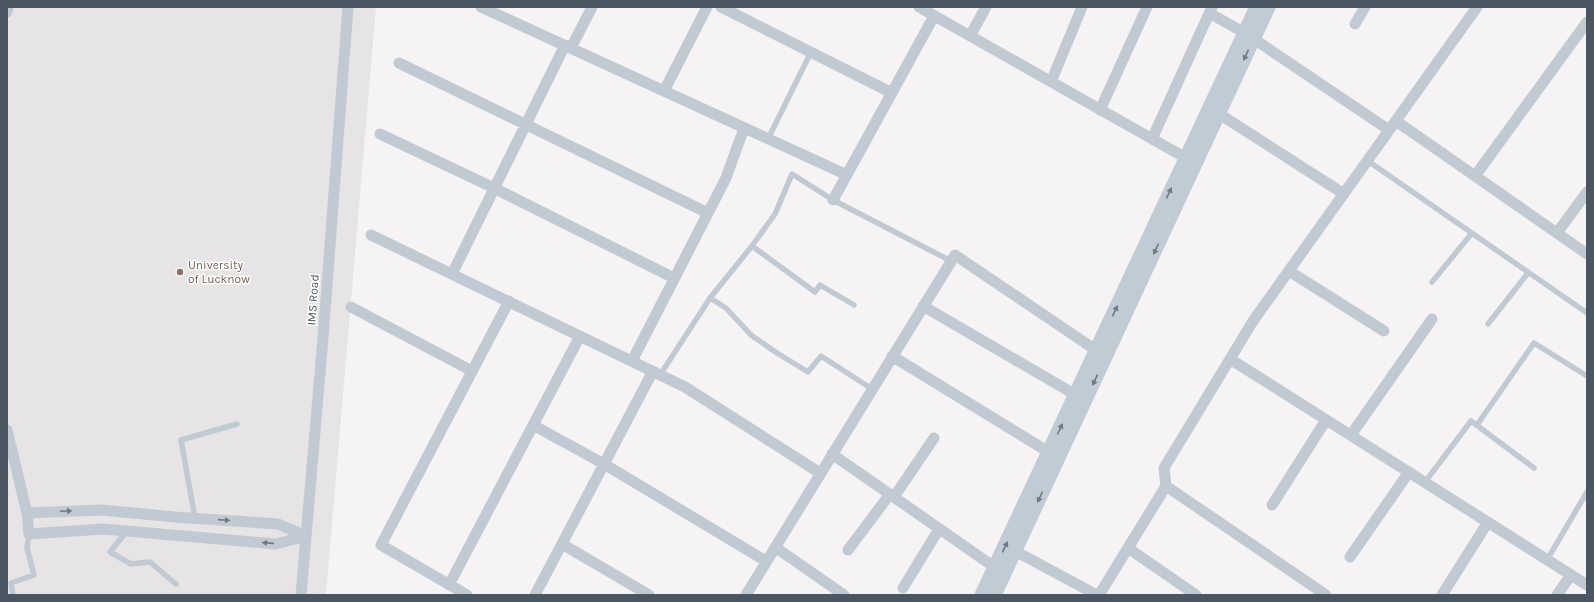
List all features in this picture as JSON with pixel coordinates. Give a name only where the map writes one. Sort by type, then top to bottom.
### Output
[{"type":"street","points":[[7,12],[8,7]]},
{"type":"street","name":"IMS Road","points":[[301,595],[348,7]]},
{"type":"street","points":[[452,274],[526,124],[568,47],[592,7]]},
{"type":"street","points":[[664,91],[707,7]]},
{"type":"street","points":[[721,7],[892,93]]},
{"type":"street","points":[[919,7],[1190,161]]},
{"type":"street","points":[[970,36],[986,7]]},
{"type":"street","points":[[1051,82],[1082,7]]},
{"type":"street","points":[[1100,110],[1147,7]]},
{"type":"street","points":[[1249,36],[1257,7]]},
{"type":"street","points":[[994,595],[1000,571],[1190,161],[1249,36],[1268,7]]},
{"type":"street","points":[[1355,24],[1365,7]]},
{"type":"street","points":[[1015,551],[1098,595],[1166,486],[1164,468],[1253,321],[1477,7]]},
{"type":"street","points":[[488,8],[568,47],[847,175]]},
{"type":"street","points":[[1152,139],[1211,10],[1389,130]]},
{"type":"street","points":[[833,200],[934,16]]},
{"type":"street","points":[[1475,176],[1587,22]]},
{"type":"street","points":[[399,63],[708,213]]},
{"type":"street","points":[[1214,110],[1344,194]]},
{"type":"street","points":[[1396,121],[1587,254]]},
{"type":"street","points":[[632,361],[726,178],[744,128]]},
{"type":"street","points":[[380,134],[494,188],[674,278]]},
{"type":"street","points":[[1557,233],[1587,192]]},
{"type":"street","points":[[372,235],[685,386],[820,473]]},
{"type":"street","points":[[746,595],[955,255],[1101,354]]},
{"type":"street","points":[[1289,271],[1384,331]]},
{"type":"street","points":[[509,301],[381,545],[458,591],[533,425],[580,336]]},
{"type":"street","points":[[923,306],[1080,398]]},
{"type":"street","points":[[351,307],[472,371]]},
{"type":"street","points":[[1350,435],[1432,319]]},
{"type":"street","points":[[892,356],[1054,455]]},
{"type":"street","points":[[1230,359],[1587,585]]},
{"type":"street","points":[[535,595],[604,464],[657,373]]},
{"type":"street","points":[[1272,505],[1326,420]]},
{"type":"street","points":[[533,425],[604,464],[766,561]]},
{"type":"street","points":[[7,430],[27,513],[29,534],[103,529],[276,544],[306,536]]},
{"type":"street","points":[[848,550],[892,496],[934,438]]},
{"type":"street","points":[[832,454],[1000,571]]},
{"type":"street","points":[[982,595],[1015,551],[1054,455]]},
{"type":"street","points":[[1350,557],[1409,472]]},
{"type":"street","points":[[1166,486],[1326,595]]},
{"type":"street","points":[[27,513],[101,510],[278,524],[306,536]]},
{"type":"street","points":[[1442,595],[1488,522]]},
{"type":"street","points":[[903,588],[939,529]]},
{"type":"street","points":[[562,544],[650,595]]},
{"type":"street","points":[[775,547],[844,595]]},
{"type":"street","points":[[1128,548],[1196,595]]},
{"type":"street","points":[[1557,595],[1571,575]]},
{"type":"lane","points":[[768,139],[811,52]]},
{"type":"lane","points":[[1368,161],[1587,314]]},
{"type":"lane","points":[[657,373],[710,298],[752,246],[775,214],[792,174],[833,200],[951,261]]},
{"type":"lane","points":[[1432,282],[1472,233]]},
{"type":"lane","points":[[752,246],[815,292],[820,285],[854,305]]},
{"type":"lane","points":[[1488,324],[1528,273]]},
{"type":"lane","points":[[710,298],[726,308],[751,335],[808,372],[821,356],[872,389]]},
{"type":"lane","points":[[1477,425],[1534,343],[1587,376]]},
{"type":"lane","points":[[1425,482],[1471,421],[1534,468]]},
{"type":"lane","points":[[195,518],[181,440],[237,424]]},
{"type":"lane","points":[[1547,560],[1587,492]]},
{"type":"lane","points":[[128,531],[110,552],[131,564],[150,562],[176,584]]},
{"type":"lane","points":[[13,595],[11,583],[34,575],[28,552],[29,534]]},
{"type":"shaded area","name":"University of Lucknow","points":[[7,7],[376,7],[326,595],[7,595]]},
{"type":"place","name":"University of Lucknow","points":[[180,272]]}]
